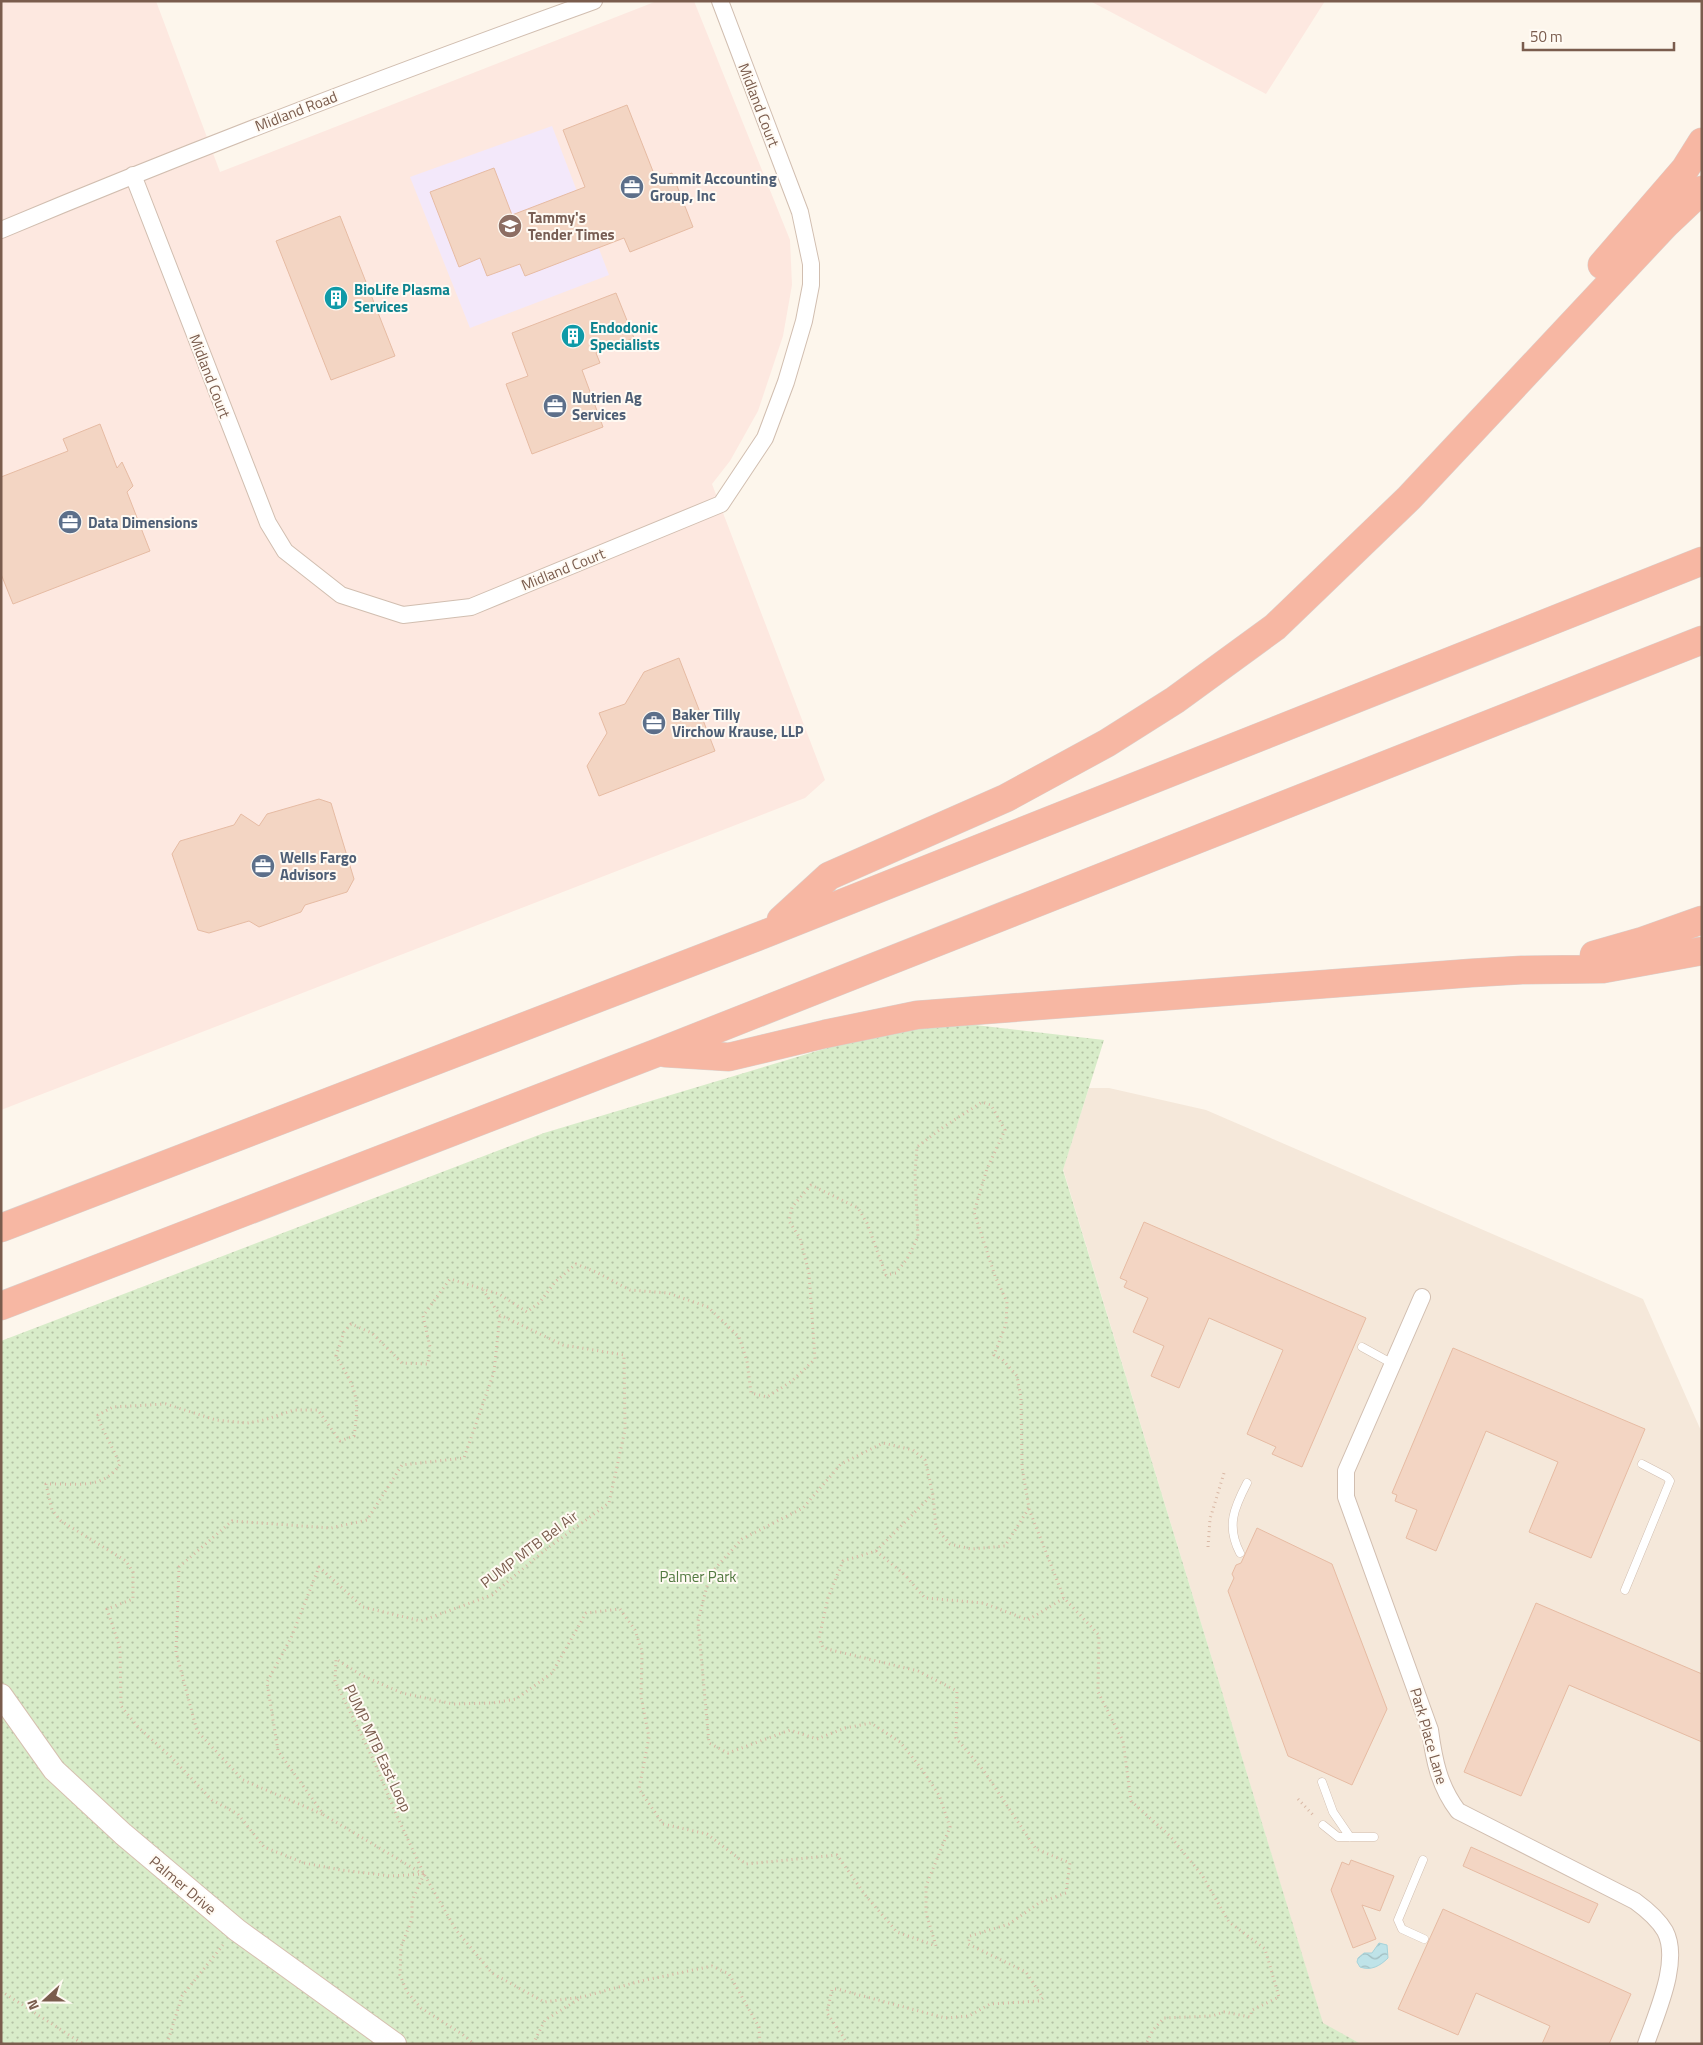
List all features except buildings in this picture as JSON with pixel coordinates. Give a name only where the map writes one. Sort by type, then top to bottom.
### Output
[{"type":"highway","points":[[1490,411],[1539,338],[1661,197],[1684,169],[1702,142]]},
{"type":"highway","points":[[767,933],[829,876],[1006,798],[1107,743],[1175,700],[1275,627],[1409,498],[1665,224],[1702,190]]},
{"type":"highway","points":[[1,1228],[767,933],[1702,561]]},
{"type":"highway","points":[[1,1306],[659,1052],[1702,640]]},
{"type":"highway","points":[[1522,970],[1600,954],[1702,920]]},
{"type":"highway","points":[[659,1052],[729,1057],[825,1034],[917,1015],[1522,970],[1604,970],[1702,951]]},
{"type":"street","name":"Midland Road","points":[[2,228],[396,72],[594,1]]},
{"type":"street","name":"Midland Court","points":[[133,175],[268,523],[285,551],[341,595],[403,615],[471,607],[721,504],[765,438],[786,382],[804,321],[811,285],[811,264],[800,212],[720,1]]},
{"type":"street","name":"Park Place Lane","points":[[1422,1298],[1346,1471],[1346,1497],[1430,1730],[1440,1781],[1447,1796],[1458,1811],[1635,1901],[1651,1914],[1665,1931],[1670,1948],[1670,1964],[1646,2044]]},
{"type":"street","name":"Palmer Drive","points":[[1,1695],[54,1770],[123,1834],[237,1930],[395,2044]]},
{"type":"lane","points":[[1362,1347],[1393,1364]]},
{"type":"lane","points":[[1625,1590],[1670,1481],[1667,1477],[1642,1464]]},
{"type":"lane","points":[[1240,1553],[1234,1542],[1232,1532],[1233,1515],[1247,1483]]},
{"type":"lane","points":[[1322,1782],[1333,1812],[1350,1837]]},
{"type":"lane","points":[[1323,1825],[1338,1837],[1374,1837]]},
{"type":"lane","points":[[1423,1860],[1398,1920],[1402,1929],[1424,1939]]},
{"type":"path","points":[[474,2044],[462,2034],[420,2008],[407,1992],[400,1974],[401,1947],[412,1919],[412,1900],[424,1874],[391,1876],[341,1870],[304,1863],[264,1847],[238,1814],[212,1800],[171,1756],[138,1727],[121,1706],[120,1648],[107,1609],[133,1599],[133,1572],[126,1561],[60,1521],[52,1510],[46,1484],[84,1485],[106,1480],[116,1470],[120,1464],[98,1415],[113,1407],[166,1404],[216,1420],[248,1423],[294,1410],[318,1410],[340,1441],[354,1436],[358,1413],[354,1387],[336,1356],[344,1332],[351,1324],[372,1332],[402,1363],[428,1364],[430,1347],[423,1316],[450,1279],[499,1294],[527,1312],[539,1303],[556,1281],[576,1264],[630,1290],[668,1293],[708,1307],[738,1338],[747,1360],[751,1393],[767,1397],[792,1381],[815,1359],[809,1273],[800,1238],[789,1221],[792,1207],[811,1185],[858,1208],[867,1223],[886,1275],[896,1273],[906,1260],[918,1237],[915,1173],[917,1147],[950,1122],[982,1102],[991,1105],[1005,1130],[987,1169],[974,1212],[995,1276],[1007,1302],[1006,1324],[994,1355],[1002,1359],[1017,1376],[1020,1398],[1022,1467],[1029,1508],[1064,1598],[1099,1636],[1098,1692],[1124,1741],[1131,1800],[1170,1836],[1202,1875],[1229,1922],[1265,1949],[1279,1996],[1252,2010],[1250,2017],[1224,2012],[1212,2016],[1164,2018],[1153,2030],[1146,2044]]},
{"type":"path","points":[[324,1815],[243,1780],[197,1731],[176,1652],[179,1567],[232,1521],[331,1528],[366,1520],[402,1465],[464,1458],[494,1372],[500,1315],[483,1290]]},
{"type":"path","name":"PUMP MTB Bel Air","points":[[424,1874],[324,1815],[278,1751],[267,1682],[291,1638],[319,1567],[363,1607],[421,1621],[492,1595],[545,1550],[609,1503],[625,1430],[624,1355],[563,1345],[500,1315]]},
{"type":"path","name":"PUMP MTB East Loop","points":[[582,1997],[544,2002],[492,1973],[456,1930],[424,1874],[396,1816],[373,1759],[334,1682],[336,1659],[361,1675],[402,1693],[419,1697],[453,1704],[492,1703],[516,1699],[552,1672],[586,1613],[620,1609],[635,1630],[642,1651],[641,1697],[649,1737],[639,1789],[664,1824],[708,1834],[746,1864],[837,1855],[866,1896],[897,1932],[936,1946],[926,1913],[926,1886],[950,1826],[939,1795],[921,1768],[900,1742],[871,1723],[845,1728],[817,1739],[790,1730],[728,1753],[709,1743],[698,1620],[710,1574],[742,1539],[803,1508],[841,1464],[883,1442],[913,1450],[925,1460],[933,1494],[936,1528],[950,1544],[971,1549],[1005,1546],[1029,1508]]},
{"type":"path","points":[[1208,1548],[1210,1519],[1224,1473]]},
{"type":"path","points":[[848,2044],[827,2013],[832,1989],[945,2018],[969,2016],[990,2004],[1039,2001],[1043,1998],[1026,1972],[968,1944],[970,1936],[1009,1924],[1038,1903],[1066,1893],[1070,1864],[1036,1849],[984,1771],[956,1738],[957,1691],[918,1671],[823,1648],[819,1638],[828,1598],[843,1561],[876,1550],[933,1494]]},
{"type":"path","points":[[876,1550],[905,1575],[925,1598],[983,1603],[1028,1620],[1064,1598]]},
{"type":"path","points":[[1298,1799],[1323,1825]]},
{"type":"path","points":[[167,2044],[182,1996],[209,1960],[237,1930]]},
{"type":"path","points":[[533,2044],[546,2020],[582,1997],[641,1981],[712,1966],[729,1974],[759,2027],[760,2044]]},
{"type":"path","points":[[1,1992],[83,2044]]},
{"type":"shaded area","points":[[1,1],[156,1],[220,172],[657,1],[694,1],[790,240],[792,285],[783,336],[758,411],[730,461],[712,484],[825,780],[805,798],[1,1110]]},
{"type":"shaded area","points":[[1090,1],[1325,1],[1266,94]]},
{"type":"shaded area","name":"Tammy's Tender Times","points":[[552,126],[609,275],[470,328],[410,177]]},
{"type":"shaded area","points":[[1089,1088],[1109,1088],[1206,1110],[1643,1299],[1702,1433],[1702,2044],[1361,2044],[1323,2024],[1063,1169]]},
{"type":"green space","name":"Palmer Park","points":[[924,1019],[1104,1040],[1063,1170],[1323,2023],[1361,2044],[1,2044],[1,1341],[544,1133]]},
{"type":"water","points":[[1379,1943],[1387,1945],[1388,1958],[1375,1967],[1360,1967],[1357,1962],[1358,1958],[1364,1953],[1372,1953]]},
{"type":"place","name":"Summit Accounting Group, Inc","points":[[632,187]]},
{"type":"place","name":"Tammy's Tender Times","points":[[510,226]]},
{"type":"place","name":"BioLife Plasma Services","points":[[336,298]]},
{"type":"place","name":"Endodonic Specialists","points":[[573,336]]},
{"type":"place","name":"Nutrien Ag Services","points":[[555,406]]},
{"type":"place","name":"Data Dimensions","points":[[70,522]]},
{"type":"place","name":"Baker Tilly Virchow Krause, LLP","points":[[654,723]]},
{"type":"place","name":"Wells Fargo Advisors","points":[[263,866]]}]
